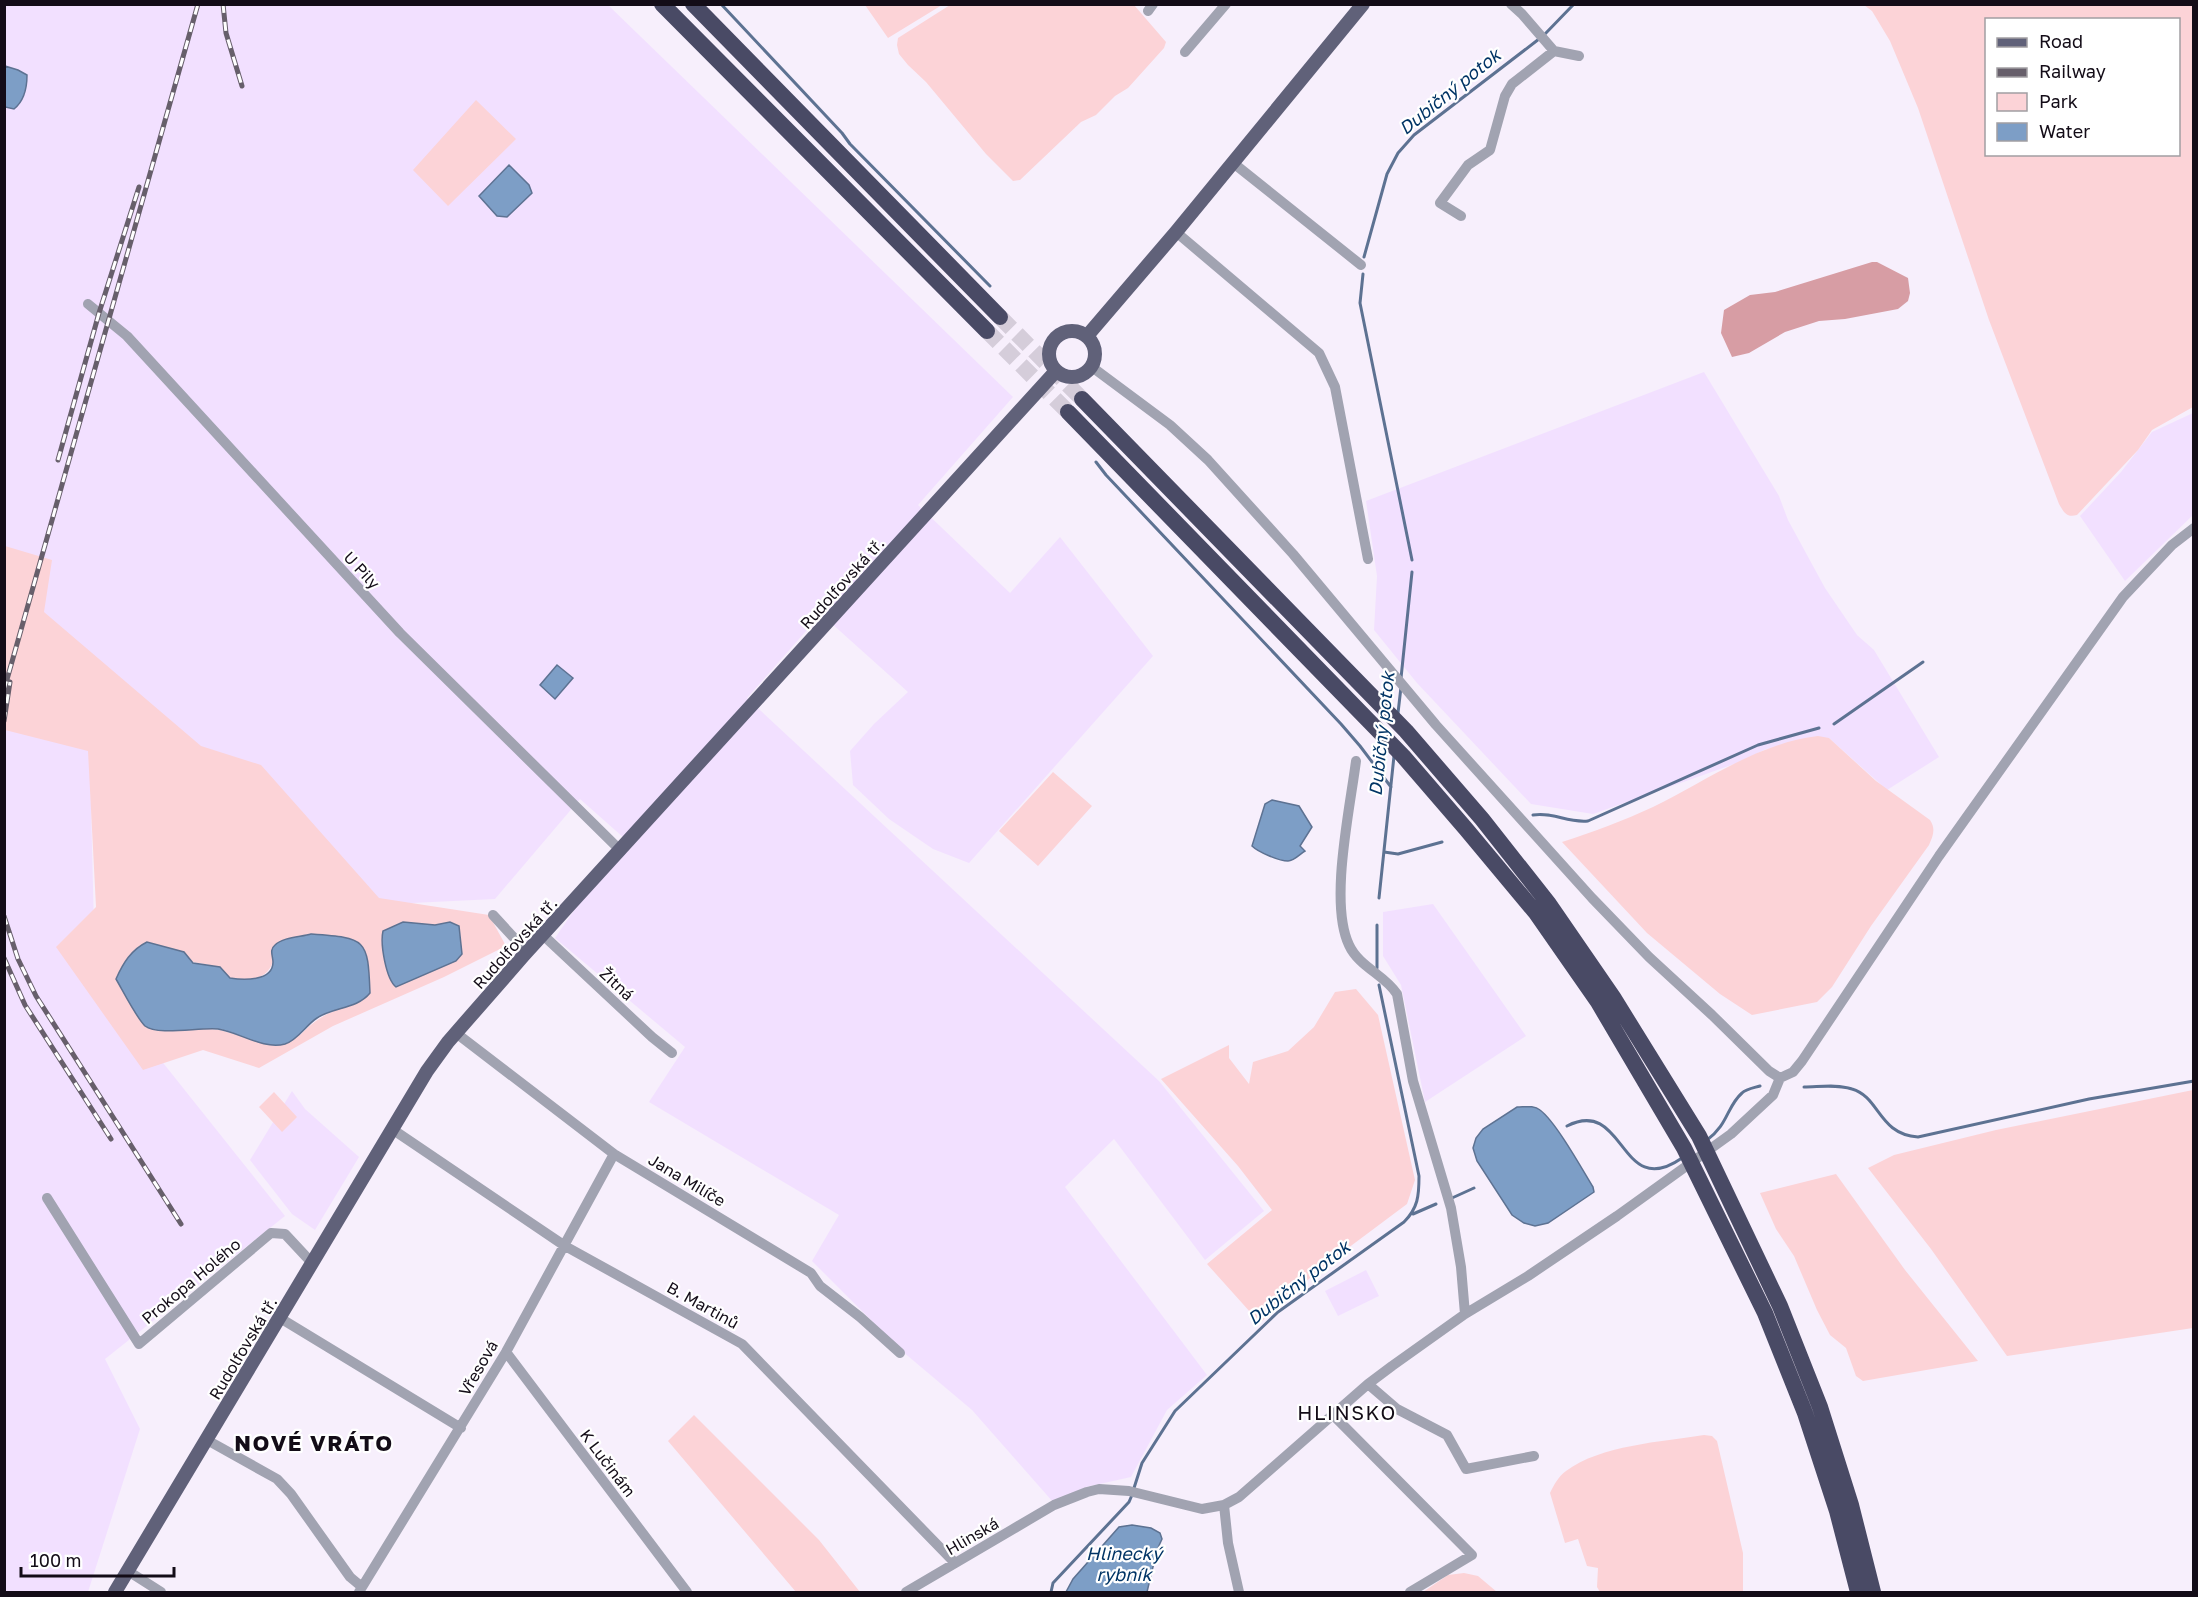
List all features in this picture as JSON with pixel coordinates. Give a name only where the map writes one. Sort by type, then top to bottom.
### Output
[{"type":"highway","points":[[662,4],[987,331]]},
{"type":"highway","points":[[693,4],[1000,317]]},
{"type":"highway","points":[[1082,399],[1406,731],[1482,819],[1549,904],[1613,997],[1699,1136],[1780,1306],[1820,1407],[1851,1505],[1873,1593]]},
{"type":"highway","points":[[1068,412],[1403,756],[1536,913],[1598,1002],[1697,1172],[1766,1313],[1805,1413],[1837,1511],[1858,1593]]},
{"type":"main road","points":[[1087,336],[1176,232],[1363,4]]},
{"type":"main road","points":[[1072,330],[1087,336],[1092,341],[1096,354],[1092,367],[1079,376],[1063,375],[1056,370],[1049,357],[1052,342],[1065,332],[1072,330]]},
{"type":"main road","name":"Rudolfovská tř.","points":[[115,1593],[427,1071],[456,1033],[1056,370]]},
{"type":"street","points":[[1185,52],[1226,4]]},
{"type":"street","points":[[1511,4],[1554,51],[1579,56]]},
{"type":"street","points":[[1461,216],[1440,203],[1468,165],[1490,150],[1505,96],[1512,84],[1554,51]]},
{"type":"street","points":[[1232,162],[1361,265]]},
{"type":"street","points":[[1176,232],[1319,353],[1335,387],[1368,559]]},
{"type":"street","name":"U Pily","points":[[88,304],[127,336],[428,661],[621,851]]},
{"type":"street","points":[[1092,367],[1170,425],[1208,460],[1293,554],[1390,672],[1592,898],[1649,957],[1769,1071],[1780,1078]]},
{"type":"street","points":[[1239,1593],[1228,1543],[1224,1504],[1239,1497],[1368,1384],[1465,1314],[1528,1276],[1731,1134],[1773,1095],[1780,1078],[1793,1072],[1802,1061],[1939,856],[2123,597],[2172,545],[2193,528]]},
{"type":"street","points":[[1356,761],[1341,873],[1341,923],[1350,947],[1368,968],[1391,985],[1397,994],[1413,1081],[1451,1208],[1461,1267],[1465,1314]]},
{"type":"street","points":[[493,915],[527,952]]},
{"type":"street","name":"Žitná","points":[[543,935],[672,1053]]},
{"type":"street","name":"Jana Milíče","points":[[456,1033],[614,1154],[811,1273],[820,1286],[860,1317],[900,1353]]},
{"type":"street","name":"B. Martinů","points":[[392,1129],[565,1245],[742,1344],[956,1563]]},
{"type":"street","name":"Vřesová","points":[[360,1590],[506,1352],[614,1154]]},
{"type":"street","name":"Prokopa Holého","points":[[47,1198],[139,1344],[271,1233],[285,1234],[312,1263]]},
{"type":"street","points":[[280,1318],[461,1428]]},
{"type":"street","name":"K Lučinám","points":[[506,1352],[687,1593]]},
{"type":"street","points":[[1368,1384],[1397,1409],[1447,1435],[1466,1469],[1534,1456]]},
{"type":"street","points":[[1332,1414],[1472,1555],[1410,1593]]},
{"type":"street","points":[[207,1440],[277,1479],[291,1494],[360,1590]]},
{"type":"street","name":"Hlinská","points":[[906,1593],[1054,1505],[1099,1489],[1133,1492],[1202,1509],[1224,1504]]},
{"type":"street","points":[[128,1571],[161,1593]]},
{"type":"shaded area","points":[[5,5],[608,5],[1013,397],[918,505],[1010,593],[1060,537],[1153,656],[969,863],[933,849],[889,819],[853,785],[850,751],[874,724],[908,692],[821,614],[747,698],[1159,1081],[1264,1211],[1205,1260],[1114,1139],[1065,1187],[1207,1375],[1167,1410],[1131,1477],[1086,1487],[1053,1502],[972,1410],[902,1351],[812,1261],[839,1215],[649,1102],[685,1047],[555,938],[624,838],[580,799],[495,899],[370,905],[90,765],[94,928],[160,1059],[285,1216],[105,1359],[140,1429],[88,1592],[5,1592]]},
{"type":"shaded area","points":[[1877,262],[1908,278],[1910,293],[1908,301],[1898,309],[1845,319],[1819,321],[1785,332],[1749,353],[1732,357],[1721,333],[1724,310],[1750,295],[1775,292]]},
{"type":"shaded area","points":[[1704,372],[1779,496],[1788,520],[1825,588],[1857,635],[1874,650],[1939,757],[1887,790],[1829,738],[1766,749],[1737,763],[1593,814],[1531,804],[1417,683],[1374,630],[1377,576],[1366,501]]},
{"type":"shaded area","points":[[2193,413],[2193,515],[2125,581],[2080,516],[2121,472],[2152,432]]},
{"type":"shaded area","points":[[1433,904],[1526,1036],[1425,1102],[1401,985],[1383,956],[1383,912]]},
{"type":"shaded area","points":[[292,1091],[305,1109],[359,1157],[315,1230],[292,1214],[250,1160]]},
{"type":"shaded area","points":[[1366,1270],[1379,1296],[1338,1316],[1325,1291]]},
{"type":"green space","points":[[865,5],[942,5],[888,38]]},
{"type":"green space","points":[[950,5],[1134,5],[1166,42],[1164,48],[1128,88],[1115,96],[1096,115],[1081,122],[1020,180],[1013,181],[986,154],[926,82],[899,54],[898,38]]},
{"type":"green space","points":[[1864,5],[2193,5],[2193,407],[2152,430],[2138,450],[2077,515],[2068,515],[2059,504],[1989,320],[1918,108],[1890,41],[1872,11]]},
{"type":"green space","points":[[476,100],[516,139],[448,206],[413,170]]},
{"type":"green space","points":[[5,546],[52,560],[44,612],[201,746],[261,765],[379,898],[489,915],[506,946],[444,977],[333,1026],[259,1068],[203,1050],[143,1070],[56,947],[96,907],[88,751],[5,730]],"holes":[[[147,942],[184,952],[193,962],[220,967],[229,978],[236,979],[261,976],[266,973],[273,962],[357,1003],[326,1015],[300,1035],[241,1036],[220,1030],[197,1028],[163,1031],[146,1026],[116,979],[119,973],[132,953]]]},
{"type":"green space","points":[[1818,736],[1829,738],[1876,781],[1930,820],[1933,826],[1933,836],[1832,987],[1817,1002],[1752,1015],[1720,994],[1647,933],[1562,842],[1653,807],[1733,764],[1774,746]]},
{"type":"green space","points":[[1053,772],[1092,806],[1038,866],[999,831]]},
{"type":"green space","points":[[1356,989],[1378,1015],[1415,1180],[1407,1204],[1320,1269],[1260,1323],[1207,1264],[1272,1210],[1238,1166],[1161,1079],[1229,1045],[1229,1058],[1249,1084],[1253,1062],[1288,1051],[1314,1027],[1335,992]]},
{"type":"green space","points":[[2193,1090],[2193,1328],[2007,1356],[1931,1249],[1868,1168],[1894,1155],[1996,1130]]},
{"type":"green space","points":[[274,1092],[297,1117],[282,1132],[259,1107]]},
{"type":"green space","points":[[1836,1174],[1905,1270],[1978,1361],[1863,1381],[1856,1376],[1846,1348],[1830,1335],[1794,1256],[1776,1229],[1760,1193]]},
{"type":"green space","points":[[694,1415],[819,1540],[860,1592],[796,1592],[668,1441]]},
{"type":"green space","points":[[1704,1435],[1712,1436],[1717,1441],[1743,1553],[1743,1592],[1600,1592],[1597,1587],[1598,1568],[1587,1566],[1578,1539],[1565,1543],[1550,1493],[1556,1481],[1566,1471],[1596,1455],[1632,1446]]},
{"type":"green space","points":[[1464,1573],[1478,1576],[1497,1592],[1423,1592],[1448,1575]]},
{"type":"water","points":[[5,66],[27,75],[24,94],[14,109],[5,107]]},
{"type":"water","points":[[509,165],[529,185],[532,193],[507,217],[497,216],[479,196]]},
{"type":"water","points":[[557,665],[573,678],[555,699],[540,685]]},
{"type":"water","points":[[1272,800],[1299,806],[1312,827],[1300,846],[1305,851],[1290,861],[1274,858],[1252,846],[1265,804]]},
{"type":"water","points":[[403,922],[435,925],[450,922],[459,926],[462,954],[456,961],[396,987],[389,977],[382,937],[383,931]]},
{"type":"water","points":[[311,934],[343,937],[360,944],[368,961],[370,993],[359,1002],[317,1018],[285,1044],[268,1045],[218,1029],[169,1031],[151,1029],[145,1026],[138,1017],[116,979],[128,957],[147,942],[184,952],[193,963],[220,967],[230,978],[256,978],[272,969],[272,951],[278,942]]},
{"type":"water","points":[[1517,1107],[1535,1107],[1546,1116],[1568,1146],[1594,1192],[1548,1223],[1535,1226],[1524,1223],[1512,1215],[1477,1161],[1473,1148],[1476,1138],[1483,1129]]},
{"type":"water","name":"Hlinecký rybník","points":[[1132,1525],[1151,1528],[1160,1533],[1162,1539],[1157,1550],[1147,1592],[1066,1592],[1073,1579],[1119,1527]]},
{"type":"waterway","points":[[721,4],[850,144],[990,286]]},
{"type":"waterway","name":"Dubičný potok","points":[[1544,35],[1574,4]]},
{"type":"waterway","name":"Dubičný potok","points":[[1364,257],[1387,174],[1398,153],[1414,135],[1539,39]]},
{"type":"waterway","name":"Dubičný potok","points":[[1363,274],[1360,303],[1412,560]]},
{"type":"waterway","points":[[1096,462],[1341,724],[1391,787]]},
{"type":"waterway","name":"Dubičný potok","points":[[1401,678],[1412,572]]},
{"type":"waterway","points":[[1834,724],[1923,662]]},
{"type":"waterway","name":"Dubičný potok","points":[[1398,713],[1401,687]]},
{"type":"waterway","points":[[1533,815],[1541,814],[1588,821],[1758,745],[1819,728]]},
{"type":"waterway","name":"Dubičný potok","points":[[1379,898],[1394,756]]},
{"type":"waterway","points":[[1384,852],[1398,854],[1442,842]]},
{"type":"waterway","name":"Dubičný potok","points":[[1377,925],[1377,968]]},
{"type":"waterway","name":"Dubičný potok","points":[[1134,1488],[1142,1463],[1175,1411],[1278,1312],[1404,1222],[1415,1207],[1419,1176],[1379,985]]},
{"type":"waterway","points":[[1804,1087],[1834,1086],[1852,1089],[1868,1099],[1887,1123],[1895,1129],[1918,1137],[2089,1099],[2194,1081]]},
{"type":"waterway","points":[[1707,1140],[1719,1128],[1737,1098],[1742,1093],[1760,1086]]},
{"type":"waterway","points":[[1567,1126],[1586,1121],[1601,1125],[1613,1135],[1633,1159],[1646,1167],[1661,1168],[1682,1158]]},
{"type":"waterway","points":[[1452,1198],[1474,1188]]},
{"type":"waterway","points":[[1413,1214],[1436,1204]]},
{"type":"waterway","name":"Dubičný potok","points":[[1051,1592],[1053,1583],[1129,1502],[1132,1495]]},
{"type":"tunnel","points":[[1000,317],[1082,399]]},
{"type":"tunnel","points":[[987,331],[1068,412]]},
{"type":"railway","points":[[4,690],[198,4]]},
{"type":"railway","points":[[223,4],[226,33],[242,86]]},
{"type":"railway","points":[[58,460],[99,313],[139,187]]},
{"type":"railway","points":[[4,721],[10,682]]},
{"type":"railway","points":[[4,916],[18,959],[36,996],[181,1224]]},
{"type":"railway","points":[[4,958],[25,1005],[111,1139]]},
{"type":"district","name":"HLINSKO","points":[[1347,1413]]},
{"type":"district","name":"NOVÉ VRÁTO","points":[[314,1443]]}]
